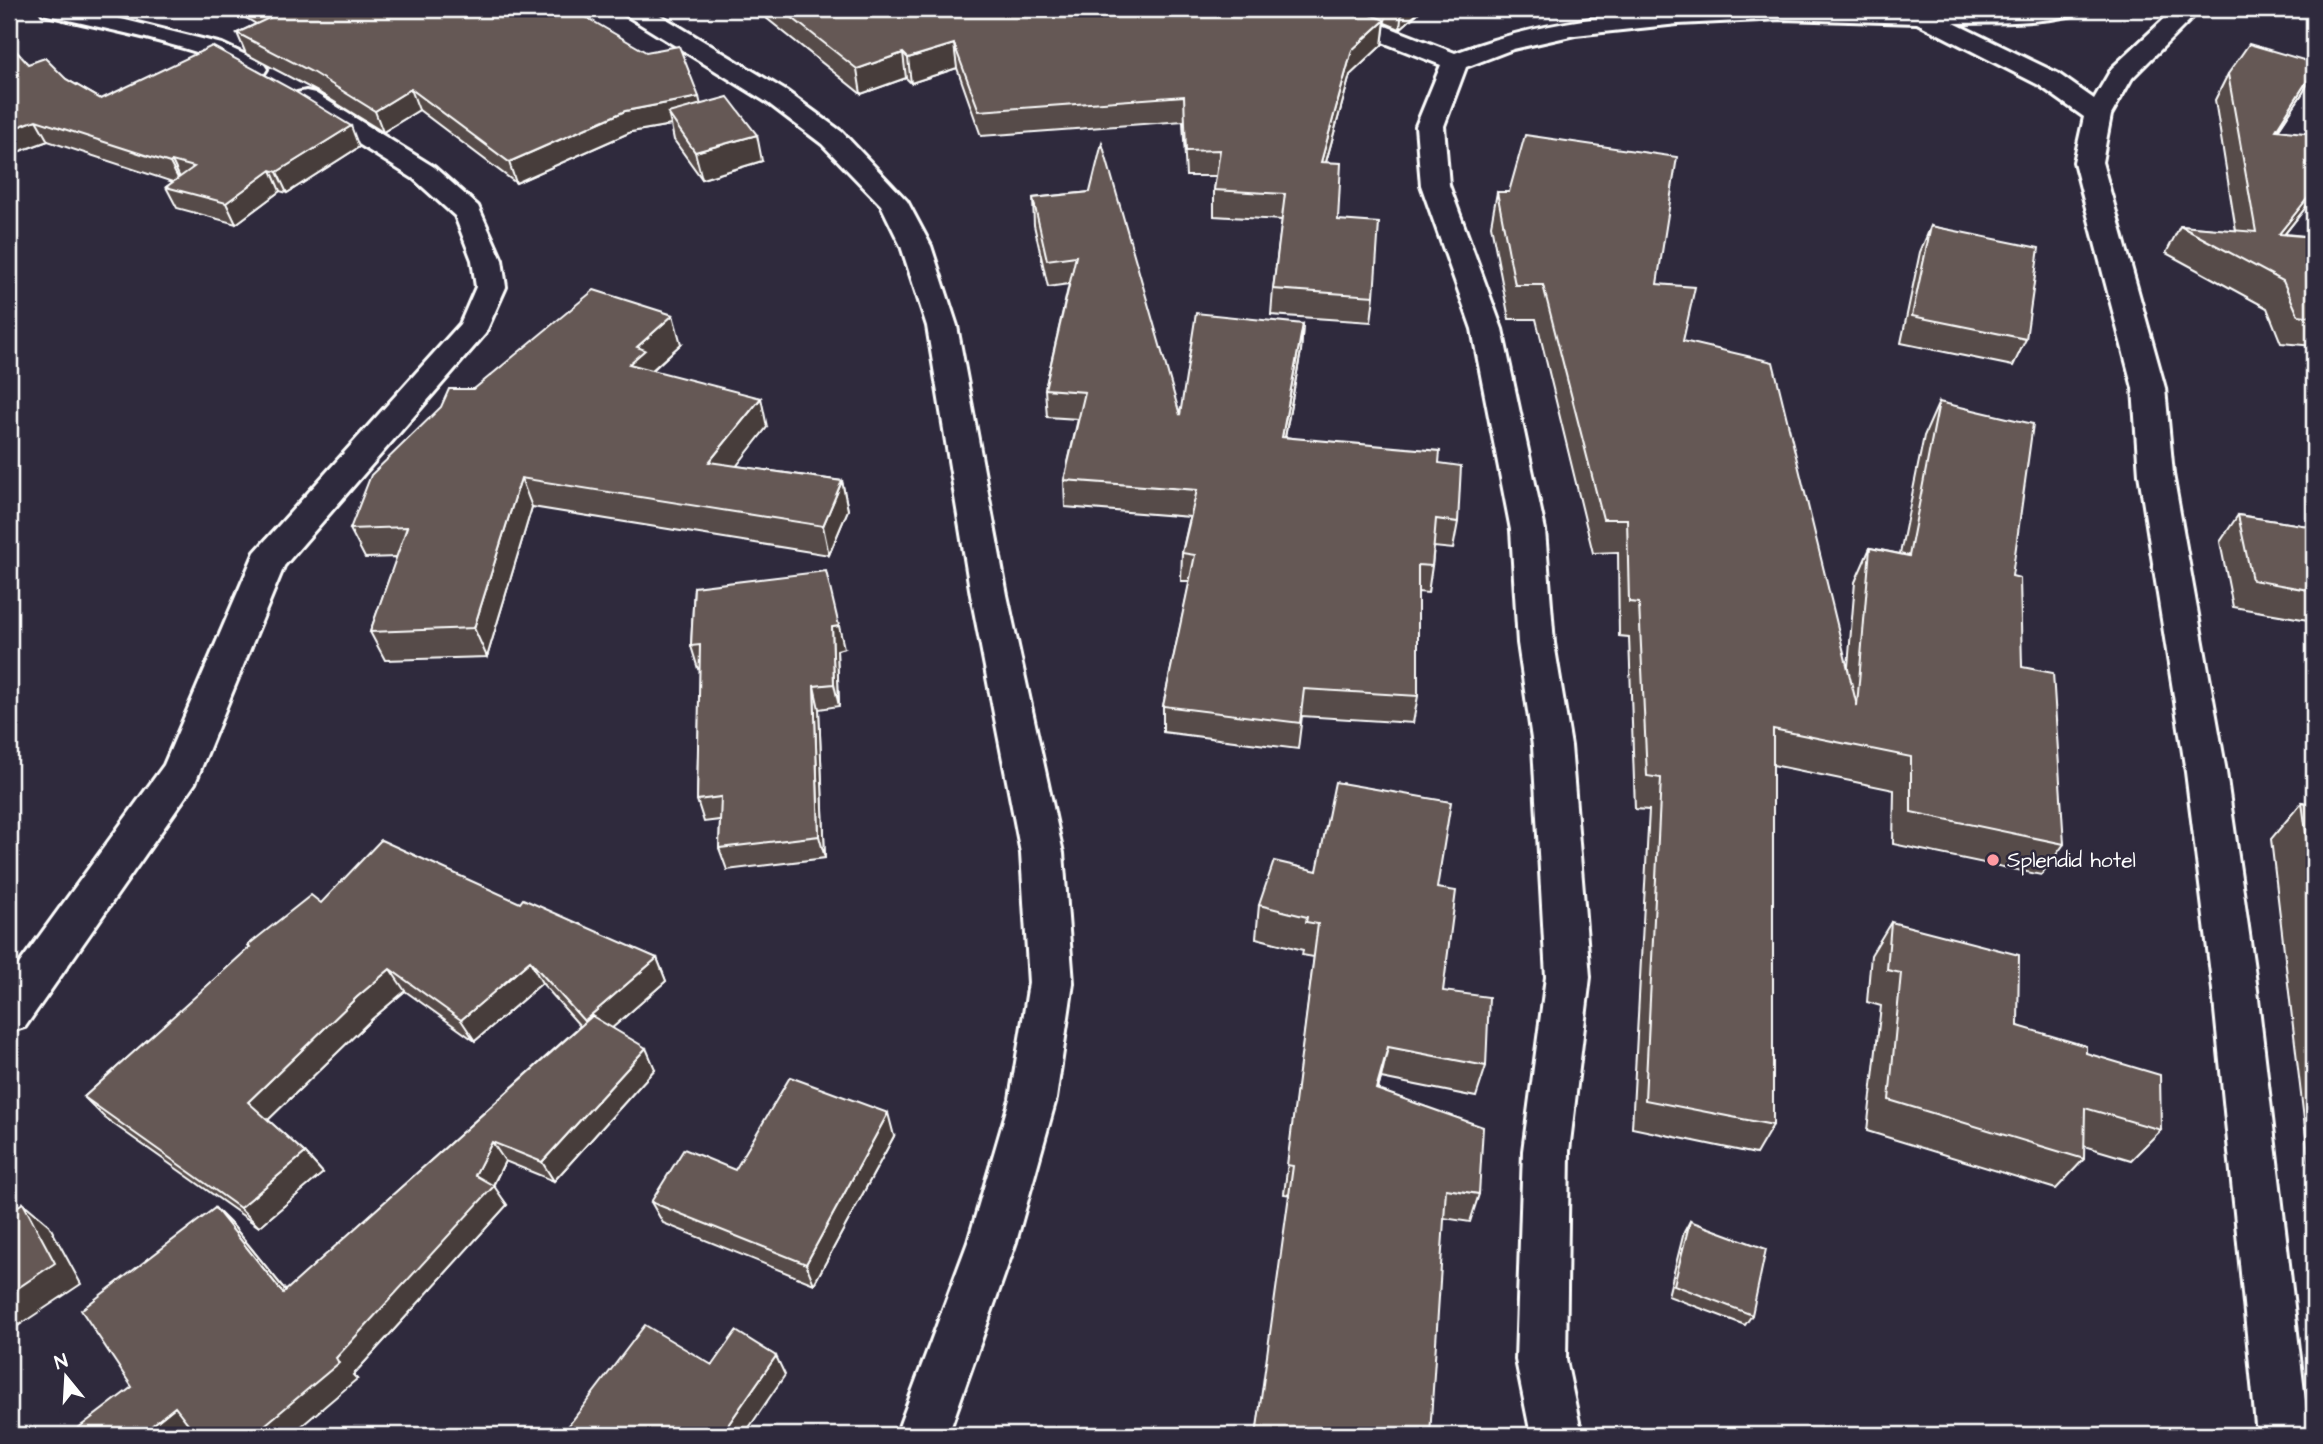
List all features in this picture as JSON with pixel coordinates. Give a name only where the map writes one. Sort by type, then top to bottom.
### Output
[{"type":"street","points":[[9,1013],[181,772],[268,561],[474,327],[491,287],[487,260],[468,212],[424,173],[281,84],[213,49],[52,9]]},
{"type":"street","points":[[633,9],[777,96],[832,138],[892,201],[916,246],[942,326],[989,595],[1042,853],[1051,982],[1033,1099],[1000,1216],[922,1435]]},
{"type":"street","points":[[1320,9],[1455,62],[1505,43],[1575,27],[1665,17],[1782,12],[1920,16],[2025,14],[2068,9]]},
{"type":"street","points":[[2189,9],[2121,74],[2098,115],[2088,162],[2149,388],[2157,474],[2206,772],[2235,990],[2283,1435]]},
{"type":"street","points":[[1920,16],[2048,79],[2098,115]]},
{"type":"street","points":[[1455,62],[1430,126],[1435,185],[1490,342],[1528,530],[1536,643],[1552,746],[1568,977],[1546,1151],[1541,1360],[1554,1429],[1558,1435]]},
{"type":"building","points":[[255,9],[572,9],[646,52],[679,46],[699,97],[625,111],[509,162],[411,89],[375,111],[312,72],[237,33],[269,18]]},
{"type":"building","points":[[781,9],[1355,9],[1385,20],[1352,50],[1321,162],[1341,163],[1338,220],[1379,223],[1374,296],[1273,289],[1285,194],[1214,190],[1220,150],[1186,151],[1184,96],[979,111],[954,44],[908,58],[903,53],[857,69]]},
{"type":"building","points":[[9,43],[28,64],[45,58],[66,79],[101,99],[212,46],[291,89],[351,126],[277,172],[271,170],[226,203],[166,187],[194,167],[172,161],[170,163],[36,120],[9,130]]},
{"type":"building","points":[[2249,44],[2314,63],[2314,70],[2276,130],[2314,134],[2314,190],[2279,234],[2314,237],[2314,317],[2298,315],[2283,281],[2180,226],[2256,232],[2228,74]]},
{"type":"building","points":[[728,97],[757,135],[695,152],[668,113]]},
{"type":"building","points":[[1525,135],[1677,157],[1657,284],[1695,287],[1683,341],[1773,362],[1857,706],[1870,548],[1909,556],[1939,402],[2033,424],[2012,576],[2020,578],[2022,667],[2053,673],[2064,844],[1911,812],[1911,757],[1773,729],[1773,1125],[1645,1100],[1661,778],[1647,776],[1639,603],[1629,602],[1627,519],[1603,519],[1543,285],[1515,285],[1497,192],[1509,192]]},
{"type":"building","points":[[1102,143],[1180,415],[1196,313],[1303,324],[1282,437],[1440,451],[1439,463],[1461,466],[1458,522],[1436,519],[1432,566],[1418,565],[1418,696],[1304,689],[1300,723],[1163,706],[1195,555],[1182,553],[1197,490],[1064,480],[1085,392],[1045,389],[1076,256],[1047,260],[1033,198],[1090,192]]},
{"type":"building","points":[[1931,226],[2039,248],[2026,339],[1912,316]]},
{"type":"building","points":[[594,290],[673,315],[637,347],[645,350],[629,364],[761,398],[709,462],[842,481],[823,526],[521,478],[474,628],[370,632],[407,527],[350,529],[371,475],[441,407],[449,389],[474,389]]},
{"type":"building","points":[[2238,515],[2314,527],[2314,591],[2252,580]]},
{"type":"building","points":[[826,571],[839,626],[832,627],[834,684],[814,686],[819,836],[719,848],[721,797],[697,800],[700,645],[691,646],[694,587]]},
{"type":"building","points":[[1335,782],[1451,802],[1437,888],[1456,891],[1443,991],[1489,997],[1486,1066],[1388,1047],[1376,1089],[1483,1127],[1479,1194],[1446,1189],[1430,1435],[1256,1435],[1293,1166],[1287,1165],[1318,924],[1306,922],[1307,917],[1259,905],[1274,861],[1317,871]]},
{"type":"building","points":[[2302,802],[2314,805],[2314,892]]},
{"type":"building","points":[[381,840],[520,903],[523,899],[657,958],[584,1021],[530,961],[461,1020],[390,969],[357,997],[248,1102],[305,1153],[240,1208],[84,1097],[250,947],[248,945],[311,895],[321,903]]},
{"type":"building","points":[[1891,922],[2019,955],[2018,1026],[2086,1046],[2086,1053],[2160,1075],[2161,1130],[2085,1108],[2084,1159],[1889,1100],[1901,973],[1887,970]]},
{"type":"building","points":[[592,1016],[646,1048],[542,1162],[492,1142],[475,1175],[494,1186],[336,1358],[339,1363],[253,1435],[197,1435],[175,1407],[140,1435],[69,1435],[132,1387],[81,1310],[215,1208],[283,1293]]},
{"type":"building","points":[[790,1077],[888,1113],[806,1264],[651,1202],[684,1149],[735,1170]]},
{"type":"building","points":[[23,1203],[55,1263],[9,1294],[9,1212]]},
{"type":"building","points":[[1690,1221],[1766,1249],[1752,1315],[1674,1285]]},
{"type":"building","points":[[645,1325],[712,1365],[736,1331],[776,1356],[721,1435],[576,1435],[566,1429]]},
{"type":"place","name":"Splendid hotel","points":[[1993,860]]}]
